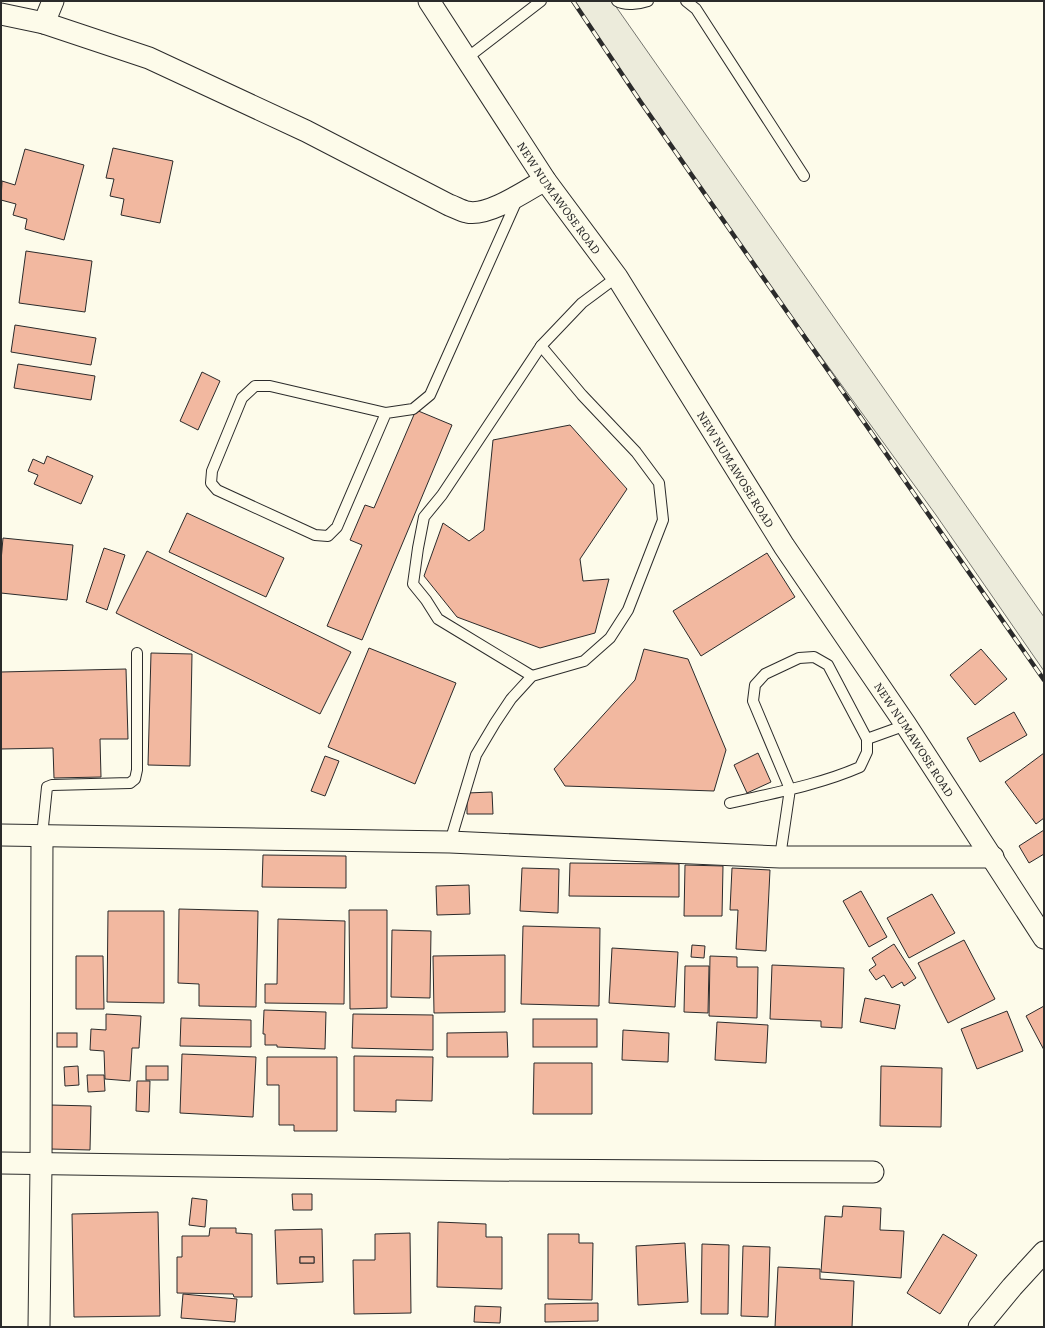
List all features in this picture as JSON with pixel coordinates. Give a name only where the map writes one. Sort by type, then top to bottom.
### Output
[{"type":"street","points":[[44,23],[53,1]]},
{"type":"street","name":"NEW NUMAWOSE ROAD","points":[[429,1],[545,180],[617,277],[784,546],[906,725],[1044,938]]},
{"type":"street","points":[[1,14],[44,23],[149,58],[306,131],[449,205],[468,212],[482,211],[500,205],[545,180]]},
{"type":"street","points":[[1,835],[450,842],[780,857],[992,857]]},
{"type":"street","points":[[39,1327],[42,836]]},
{"type":"street","points":[[1,1163],[41,1165],[485,1170],[872,1172]]},
{"type":"street","points":[[979,1327],[1012,1286],[1044,1252]]},
{"type":"lane","points":[[467,58],[541,1]]},
{"type":"lane","points":[[617,1],[619,3],[639,4],[648,1]]},
{"type":"lane","points":[[686,1],[696,9],[804,176]]},
{"type":"lane","points":[[386,413],[337,527],[328,536],[316,535],[308,532],[217,490],[211,483],[212,471],[242,398],[255,386],[270,386],[386,413],[413,409],[430,395],[520,194]]},
{"type":"lane","points":[[532,676],[438,619],[426,600],[413,584],[424,517],[442,495],[541,346],[582,303],[617,277]]},
{"type":"lane","points":[[450,842],[476,755],[495,723],[511,699],[532,676],[584,661],[610,638],[628,610],[663,520],[659,483],[636,452],[582,395],[541,346]]},
{"type":"lane","points":[[42,836],[47,787],[52,785],[130,783],[135,779],[137,770],[137,653]]},
{"type":"lane","points":[[730,803],[790,789],[842,775],[860,767],[867,752],[867,739],[828,665],[814,657],[799,658],[765,674],[755,685],[753,701],[790,789],[780,857]]},
{"type":"lane","points":[[867,739],[906,725]]},
{"type":"shaded area","points":[[573,1],[612,1],[1044,617],[1044,671],[936,515],[703,194]]},
{"type":"building","points":[[113,148],[173,161],[160,223],[121,215],[124,199],[110,196],[114,179],[106,178]]},
{"type":"building","points":[[25,149],[84,165],[64,240],[25,229],[27,219],[13,215],[16,204],[1,200],[2,181],[15,185]]},
{"type":"building","points":[[26,251],[92,261],[85,312],[19,303]]},
{"type":"building","points":[[15,325],[96,338],[91,365],[11,352]]},
{"type":"building","points":[[18,364],[95,376],[91,400],[14,388]]},
{"type":"building","points":[[202,372],[220,381],[198,430],[180,421]]},
{"type":"building","points":[[416,410],[452,425],[362,640],[327,626],[362,545],[350,540],[365,505],[374,508]]},
{"type":"building","points":[[570,425],[627,489],[580,559],[583,581],[609,579],[595,633],[540,648],[457,617],[424,576],[443,523],[469,541],[484,530],[493,440]]},
{"type":"building","points":[[47,456],[93,476],[81,504],[34,484],[38,475],[28,471],[33,459],[44,464]]},
{"type":"building","points":[[187,513],[284,558],[266,597],[169,552]]},
{"type":"building","points":[[3,538],[73,545],[67,600],[1,593]]},
{"type":"building","points":[[104,548],[125,555],[107,610],[86,602]]},
{"type":"building","points":[[147,551],[351,652],[320,714],[116,613]]},
{"type":"building","points":[[767,553],[795,597],[701,656],[673,611]]},
{"type":"building","points":[[369,648],[456,683],[415,784],[328,747]]},
{"type":"building","points":[[644,649],[688,659],[726,750],[714,791],[565,786],[554,769],[635,680]]},
{"type":"building","points":[[981,649],[1007,679],[975,705],[950,675]]},
{"type":"building","points":[[151,653],[192,654],[190,766],[148,765]]},
{"type":"building","points":[[126,669],[128,739],[100,739],[101,777],[54,778],[53,748],[1,749],[1,672]]},
{"type":"building","points":[[1014,712],[1027,735],[980,762],[967,738]]},
{"type":"building","points":[[758,753],[771,782],[747,793],[734,765]]},
{"type":"building","points":[[1044,753],[1044,818],[1036,824],[1005,782]]},
{"type":"building","points":[[325,756],[339,761],[325,796],[311,791]]},
{"type":"building","points":[[492,792],[493,814],[467,814],[467,793]]},
{"type":"building","points":[[1044,830],[1044,854],[1029,863],[1019,846]]},
{"type":"building","points":[[263,855],[346,856],[346,888],[262,887]]},
{"type":"building","points":[[570,863],[679,864],[679,897],[569,896]]},
{"type":"building","points":[[685,865],[723,866],[722,916],[684,916]]},
{"type":"building","points":[[522,868],[559,869],[558,913],[520,911]]},
{"type":"building","points":[[732,868],[770,870],[766,951],[736,949],[738,910],[730,910]]},
{"type":"building","points":[[469,885],[470,914],[437,915],[436,886]]},
{"type":"building","points":[[861,891],[887,937],[869,947],[843,901]]},
{"type":"building","points":[[932,894],[955,933],[909,958],[887,918]]},
{"type":"building","points":[[179,909],[258,911],[256,1007],[199,1006],[199,984],[178,983]]},
{"type":"building","points":[[349,910],[387,910],[387,1008],[350,1009]]},
{"type":"building","points":[[108,911],[164,911],[164,1003],[107,1002]]},
{"type":"building","points":[[278,919],[345,921],[344,1004],[265,1003],[265,984],[277,984]]},
{"type":"building","points":[[523,926],[600,928],[599,1006],[521,1004]]},
{"type":"building","points":[[392,930],[431,931],[430,998],[391,997]]},
{"type":"building","points":[[964,940],[995,999],[948,1023],[918,963]]},
{"type":"building","points":[[894,944],[916,978],[904,986],[902,982],[892,988],[884,975],[876,980],[869,970],[876,965],[872,958]]},
{"type":"building","points":[[692,945],[705,946],[704,958],[691,957]]},
{"type":"building","points":[[612,948],[678,952],[675,1007],[609,1003]]},
{"type":"building","points":[[505,955],[505,1012],[434,1013],[433,956]]},
{"type":"building","points":[[76,956],[103,956],[104,1009],[76,1009]]},
{"type":"building","points":[[710,956],[737,957],[737,967],[758,967],[757,1018],[709,1016]]},
{"type":"building","points":[[772,965],[844,968],[842,1028],[821,1027],[821,1021],[770,1019]]},
{"type":"building","points":[[685,966],[709,966],[708,1013],[684,1012]]},
{"type":"building","points":[[865,998],[900,1005],[895,1029],[860,1022]]},
{"type":"building","points":[[1044,1006],[1044,1050],[1026,1016]]},
{"type":"building","points":[[264,1010],[326,1012],[325,1049],[265,1045],[265,1034],[263,1034]]},
{"type":"building","points":[[1007,1011],[1023,1051],[977,1069],[961,1029]]},
{"type":"building","points":[[106,1014],[141,1016],[139,1048],[132,1048],[130,1081],[105,1079],[104,1051],[90,1050],[91,1029],[106,1030]]},
{"type":"building","points":[[353,1014],[433,1015],[433,1050],[352,1048]]},
{"type":"building","points":[[181,1018],[251,1020],[251,1047],[180,1046]]},
{"type":"building","points":[[533,1019],[597,1019],[597,1047],[533,1047]]},
{"type":"building","points":[[717,1022],[768,1025],[766,1063],[715,1060]]},
{"type":"building","points":[[623,1030],[669,1033],[668,1062],[622,1060]]},
{"type":"building","points":[[507,1032],[508,1057],[447,1057],[447,1033]]},
{"type":"building","points":[[57,1033],[77,1033],[77,1047],[57,1047]]},
{"type":"building","points":[[182,1054],[256,1057],[253,1117],[180,1113]]},
{"type":"building","points":[[354,1056],[433,1057],[432,1101],[396,1100],[396,1112],[354,1111]]},
{"type":"building","points":[[267,1057],[337,1057],[337,1131],[294,1131],[294,1125],[279,1125],[279,1085],[267,1085]]},
{"type":"building","points":[[534,1063],[592,1063],[592,1114],[533,1114]]},
{"type":"building","points":[[78,1066],[79,1085],[65,1086],[64,1067]]},
{"type":"building","points":[[146,1066],[168,1066],[168,1080],[146,1080]]},
{"type":"building","points":[[881,1066],[942,1068],[941,1127],[880,1126]]},
{"type":"building","points":[[87,1075],[104,1075],[105,1091],[88,1092]]},
{"type":"building","points":[[137,1081],[150,1081],[149,1112],[136,1111]]},
{"type":"building","points":[[51,1105],[91,1106],[90,1150],[50,1149]]},
{"type":"building","points":[[292,1194],[312,1194],[312,1210],[293,1210]]},
{"type":"building","points":[[192,1198],[207,1200],[205,1227],[189,1225]]},
{"type":"building","points":[[843,1206],[881,1208],[880,1230],[904,1231],[901,1278],[821,1272],[825,1216],[842,1217]]},
{"type":"building","points":[[158,1212],[160,1316],[74,1317],[72,1214]]},
{"type":"building","points":[[438,1222],[486,1224],[486,1237],[502,1237],[502,1289],[437,1287]]},
{"type":"building","points":[[210,1228],[236,1228],[236,1233],[252,1234],[252,1297],[234,1297],[233,1294],[177,1293],[177,1257],[182,1257],[182,1236],[209,1236]]},
{"type":"building","points":[[322,1229],[323,1282],[277,1284],[275,1230]],"holes":[[[300,1257],[314,1257],[314,1263],[300,1263]]]},
{"type":"building","points":[[410,1233],[411,1313],[354,1314],[353,1260],[375,1260],[375,1234]]},
{"type":"building","points":[[548,1234],[579,1234],[579,1243],[593,1243],[592,1300],[548,1299]]},
{"type":"building","points":[[943,1234],[977,1255],[940,1314],[907,1293]]},
{"type":"building","points":[[685,1243],[688,1302],[638,1305],[636,1246]]},
{"type":"building","points":[[702,1244],[729,1245],[728,1314],[701,1314]]},
{"type":"building","points":[[743,1246],[770,1247],[768,1317],[741,1316]]},
{"type":"building","points":[[300,1257],[314,1257],[314,1263],[300,1263]]},
{"type":"building","points":[[778,1267],[820,1269],[820,1279],[854,1281],[852,1327],[775,1327]]},
{"type":"building","points":[[183,1294],[237,1299],[235,1322],[181,1318]]},
{"type":"building","points":[[598,1303],[598,1321],[545,1322],[545,1304]]},
{"type":"building","points":[[475,1306],[501,1307],[500,1323],[474,1322]]},
{"type":"railway","points":[[573,1],[640,101],[1044,680]]}]
